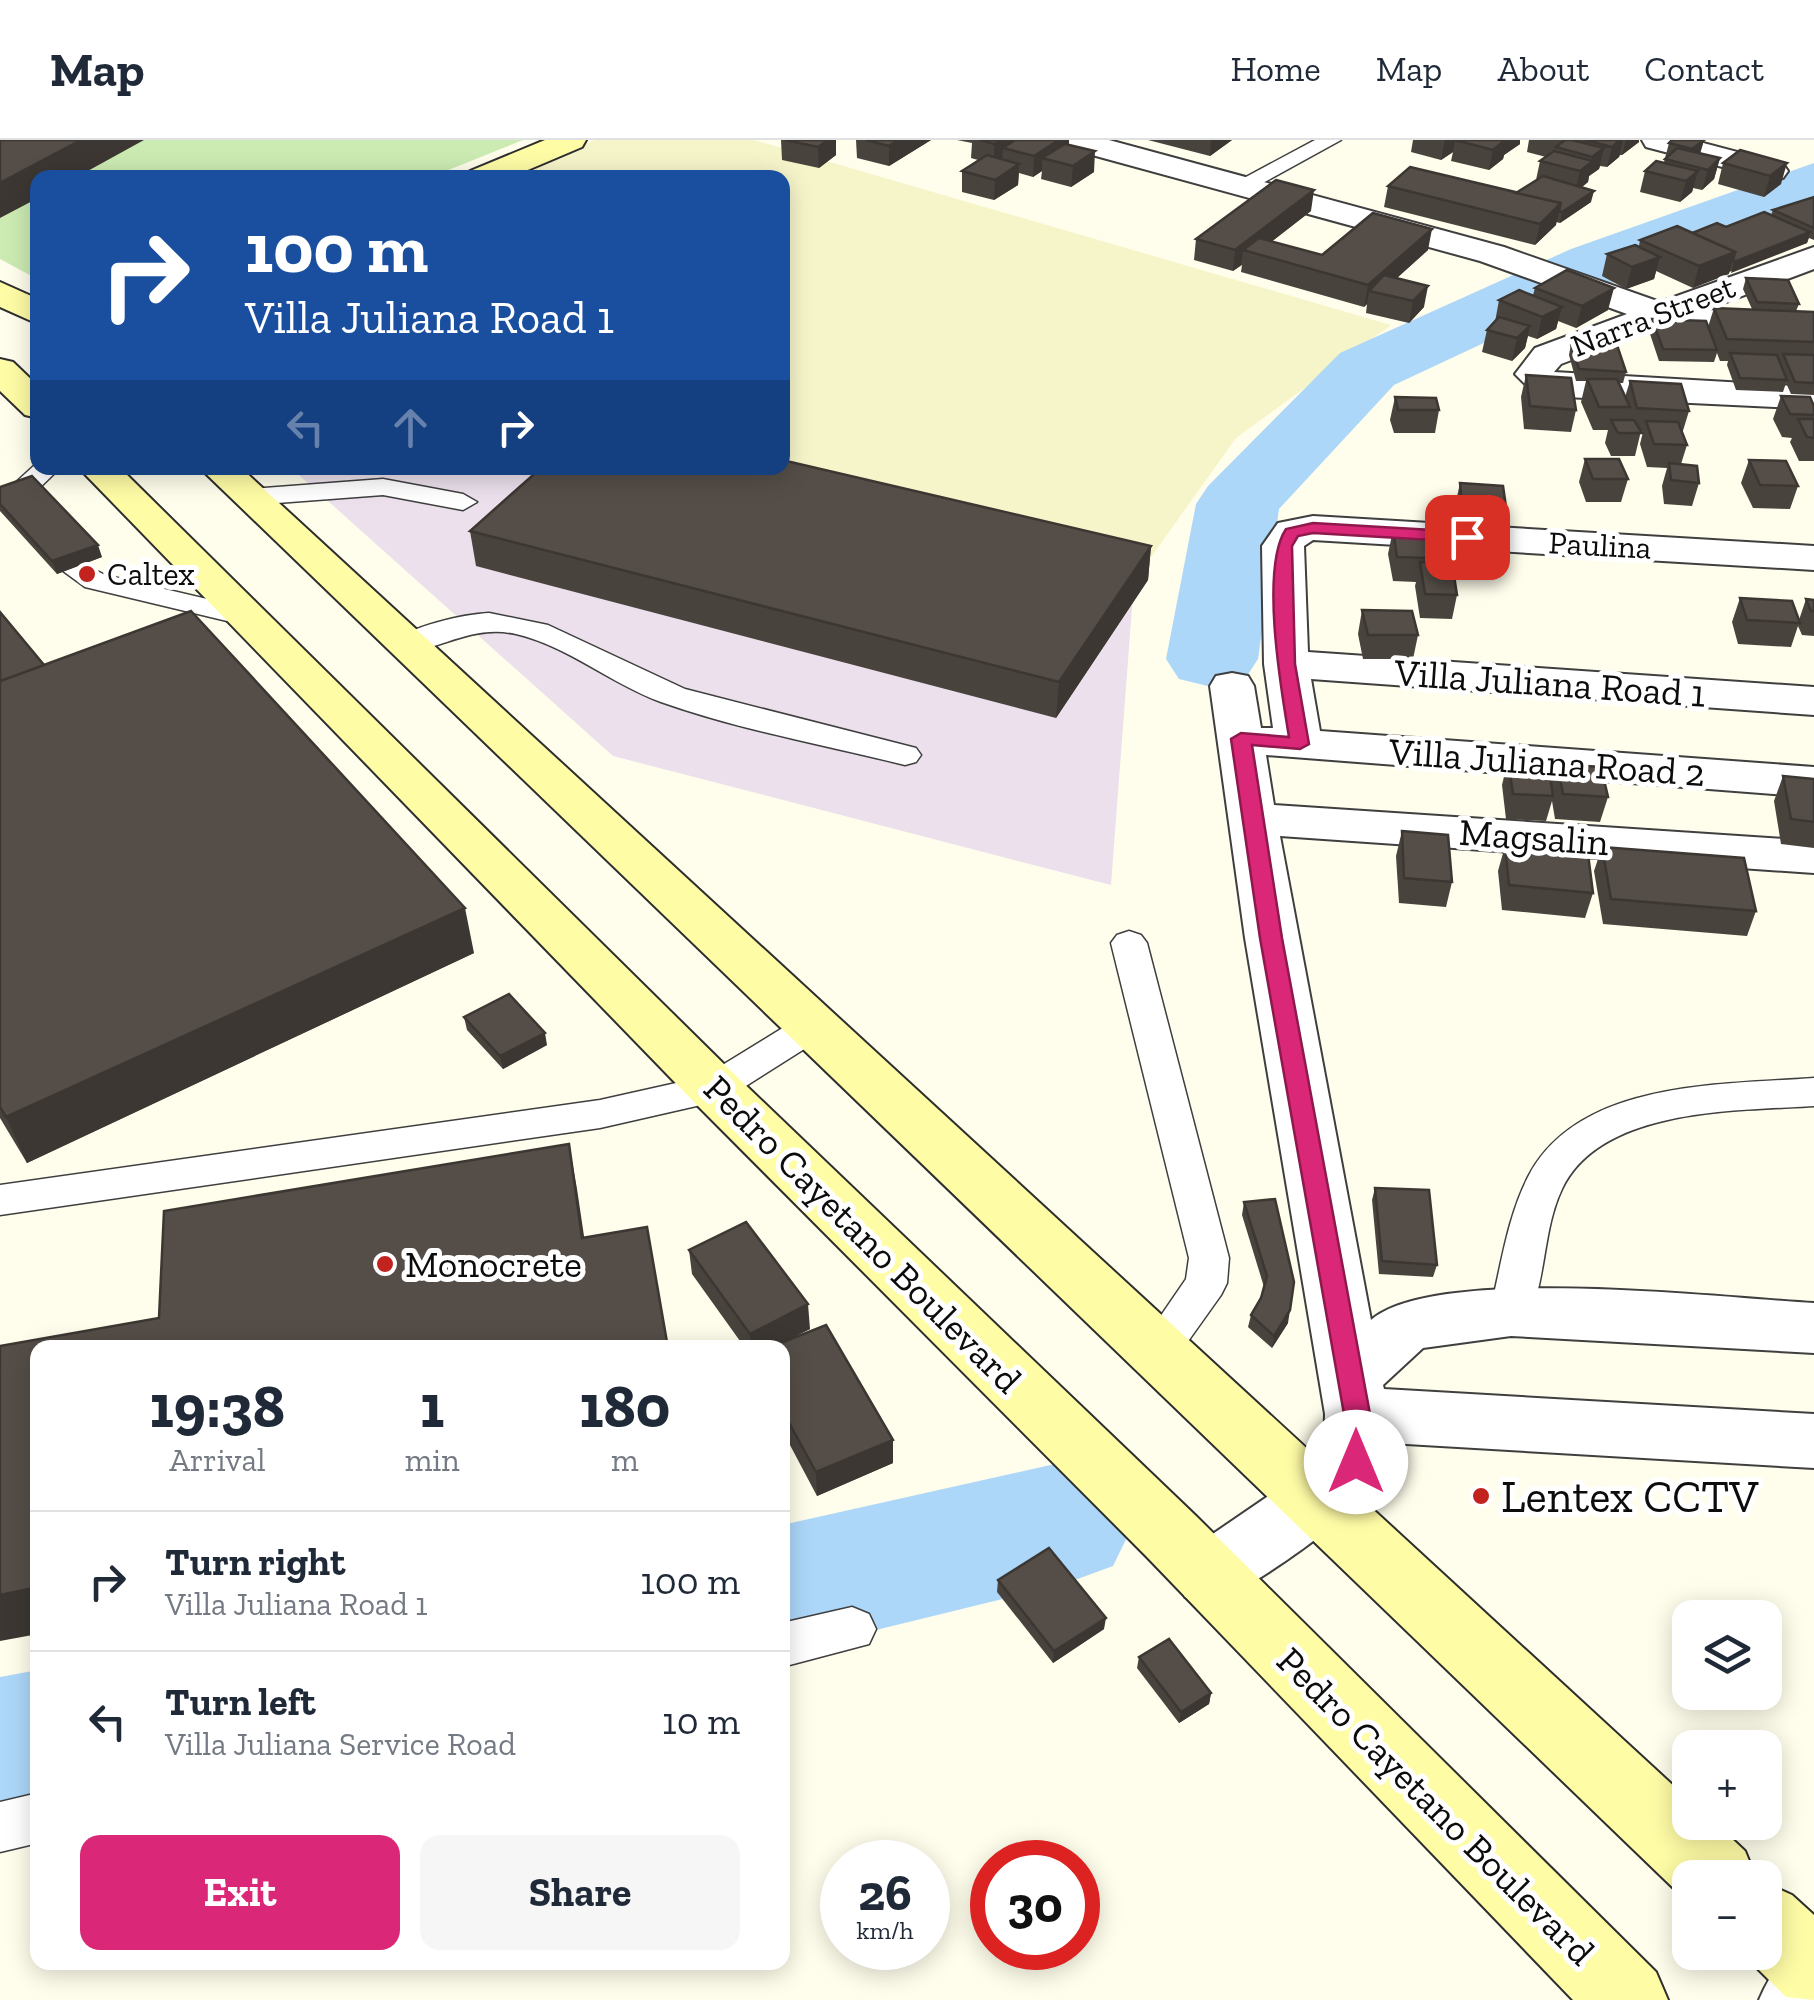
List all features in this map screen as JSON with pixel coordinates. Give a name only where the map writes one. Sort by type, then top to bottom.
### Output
[{"type":"main road","points":[[500,170],[571,140]]},
{"type":"main road","points":[[0,292],[30,309]]},
{"type":"main road","points":[[30,361],[1,371],[30,399]]},
{"type":"main road","name":"Pedro Cayetano Boulevard","points":[[105,475],[714,1088],[1209,1575],[1628,2000]]},
{"type":"main road","points":[[235,482],[1699,1860]]},
{"type":"main road","points":[[1782,1938],[1814,1969]]},
{"type":"street","points":[[1074,140],[1549,275],[1657,313],[1700,320],[1814,324]]},
{"type":"street","points":[[1657,140],[1772,171]]},
{"type":"street","name":"Narra Street","points":[[1812,259],[1548,356],[1532,374],[1544,382],[1565,386],[1814,398]]},
{"type":"street","name":"Paulina","points":[[1273,742],[1286,664],[1284,546],[1292,532],[1313,528],[1814,558]]},
{"type":"street","name":"Villa Juliana Road 1","points":[[1286,664],[1814,701]]},
{"type":"street","points":[[1209,1575],[1316,1500],[1356,1462],[1353,1396],[1254,820],[1273,742],[1232,686]]},
{"type":"street","name":"Villa Juliana Road 2","points":[[1273,742],[1814,782]]},
{"type":"street","name":"Magsalin","points":[[1254,820],[1322,821],[1814,857]]},
{"type":"street","points":[[1353,1396],[1407,1325],[1511,1311],[1814,1328]]},
{"type":"street","points":[[1353,1396],[1814,1442]]},
{"type":"street","points":[[1799,2000],[1814,1985]]},
{"type":"lane","points":[[1242,185],[1331,140]]},
{"type":"lane","points":[[16,495],[39,475]]},
{"type":"lane","points":[[235,482],[383,487],[464,502]]},
{"type":"lane","points":[[73,568],[95,581],[248,617]]},
{"type":"lane","points":[[408,644],[471,623],[513,626],[558,640],[669,695],[906,754]]},
{"type":"lane","points":[[1130,942],[1209,1258],[1206,1284],[1159,1350]]},
{"type":"lane","points":[[0,1200],[600,1114],[714,1088],[816,1025]]},
{"type":"lane","points":[[1511,1311],[1546,1179],[1584,1138],[1655,1106],[1814,1092]]},
{"type":"lane","points":[[790,1643],[852,1629]]},
{"type":"lane","points":[[0,1827],[30,1820]]},
{"type":"shaded area","points":[[299,475],[709,475],[1134,581],[1111,885],[613,756]]},
{"type":"green space","points":[[130,140],[523,140],[448,170],[77,170]]},
{"type":"green space","points":[[595,140],[754,140],[1391,325],[1236,438],[1134,581],[790,471],[790,170],[524,170]]},
{"type":"green space","points":[[30,196],[30,275],[0,259],[0,213]]},
{"type":"building","points":[[0,140],[81,140],[0,183]]},
{"type":"building","points":[[785,140],[828,140],[818,147]]},
{"type":"building","points":[[866,140],[898,140],[889,146]]},
{"type":"building","points":[[1015,140],[1059,140],[1034,156],[1003,148]]},
{"type":"building","points":[[1455,140],[1505,140],[1493,150]]},
{"type":"building","points":[[1565,140],[1604,148],[1592,157],[1556,147]]},
{"type":"building","points":[[1585,140],[1620,140],[1612,147]]},
{"type":"building","points":[[1704,140],[1692,149],[1669,143]]},
{"type":"building","points":[[1065,144],[1095,151],[1073,166],[1042,158]]},
{"type":"building","points":[[1677,148],[1720,158],[1708,170],[1665,159]]},
{"type":"building","points":[[1740,150],[1787,163],[1770,176],[1723,163]]},
{"type":"building","points":[[1554,151],[1593,161],[1580,171],[1540,161]]},
{"type":"building","points":[[987,155],[1019,164],[995,180],[962,171]]},
{"type":"building","points":[[1656,161],[1698,171],[1686,181],[1645,171]]},
{"type":"building","points":[[1410,167],[1561,203],[1540,224],[1388,186]]},
{"type":"building","points":[[1543,176],[1594,191],[1562,212],[1561,203],[1516,193]]},
{"type":"building","points":[[1276,180],[1314,190],[1235,250],[1196,239]]},
{"type":"building","points":[[1814,197],[1814,228],[1773,210]]},
{"type":"building","points":[[1764,212],[1810,232],[1734,262],[1735,252],[1692,233],[1717,223],[1726,227]]},
{"type":"building","points":[[1373,213],[1432,229],[1368,285],[1243,250],[1259,238],[1322,255]]},
{"type":"building","points":[[1677,226],[1735,252],[1699,266],[1640,240]]},
{"type":"building","points":[[1635,245],[1660,257],[1632,267],[1607,254]]},
{"type":"building","points":[[1567,270],[1614,288],[1582,306],[1535,288]]},
{"type":"building","points":[[1384,275],[1428,286],[1413,301],[1369,291]]},
{"type":"building","points":[[1746,278],[1788,280],[1799,304],[1757,302]]},
{"type":"building","points":[[1519,290],[1562,307],[1542,317],[1499,300]]},
{"type":"building","points":[[1714,308],[1814,312],[1814,342],[1727,339]]},
{"type":"building","points":[[1499,317],[1530,326],[1517,338],[1487,330]]},
{"type":"building","points":[[1652,319],[1706,321],[1717,350],[1663,349]]},
{"type":"building","points":[[1571,344],[1617,345],[1626,372],[1579,369]]},
{"type":"building","points":[[1730,353],[1777,355],[1787,380],[1740,378]]},
{"type":"building","points":[[1783,354],[1814,355],[1814,383],[1795,382]]},
{"type":"building","points":[[1526,375],[1571,378],[1576,410],[1530,406]]},
{"type":"building","points":[[1587,379],[1617,379],[1630,407],[1599,407]]},
{"type":"building","points":[[1630,381],[1681,384],[1689,411],[1637,408]]},
{"type":"building","points":[[1781,396],[1810,397],[1814,415],[1790,414]]},
{"type":"building","points":[[1395,397],[1436,398],[1439,410],[1398,410]]},
{"type":"building","points":[[1798,419],[1814,419],[1814,438],[1807,437]]},
{"type":"building","points":[[1611,420],[1634,420],[1642,433],[1618,433]]},
{"type":"building","points":[[1646,421],[1678,422],[1687,445],[1654,444]]},
{"type":"building","points":[[1585,459],[1619,459],[1628,479],[1593,479]]},
{"type":"building","points":[[1749,460],[1786,461],[1798,486],[1760,485]]},
{"type":"building","points":[[790,462],[1151,546],[1059,682],[470,531],[533,475],[790,475]]},
{"type":"building","points":[[1669,463],[1697,466],[1699,483],[1671,480]]},
{"type":"building","points":[[32,476],[98,545],[52,561],[0,504],[0,487]]},
{"type":"building","points":[[1460,483],[1503,486],[1506,507],[1462,504]]},
{"type":"building","points":[[1393,530],[1450,532],[1456,559],[1397,557]]},
{"type":"building","points":[[1420,562],[1452,563],[1457,595],[1425,594]]},
{"type":"building","points":[[1740,598],[1792,601],[1800,623],[1747,620]]},
{"type":"building","points":[[1362,610],[1412,611],[1418,635],[1368,635]]},
{"type":"building","points":[[191,611],[465,908],[6,1117],[0,1107],[0,681]]},
{"type":"building","points":[[0,612],[44,665],[0,681]]},
{"type":"building","points":[[1508,760],[1548,764],[1553,796],[1513,794]]},
{"type":"building","points":[[1557,764],[1601,767],[1608,797],[1563,794]]},
{"type":"building","points":[[1783,776],[1814,779],[1814,822],[1791,819]]},
{"type":"building","points":[[1402,831],[1448,835],[1452,882],[1404,878]]},
{"type":"building","points":[[1505,846],[1588,854],[1593,893],[1509,885]]},
{"type":"building","points":[[1602,847],[1744,858],[1756,911],[1611,899]]},
{"type":"building","points":[[509,994],[545,1033],[500,1056],[464,1017]]},
{"type":"building","name":"Monocrete","points":[[569,1144],[582,1238],[647,1227],[667,1340],[34,1340],[159,1318],[164,1211]]},
{"type":"building","points":[[1375,1188],[1429,1190],[1437,1265],[1382,1261]]},
{"type":"building","points":[[1275,1199],[1294,1282],[1290,1310],[1274,1336],[1251,1315],[1267,1276],[1244,1202]]},
{"type":"building","points":[[746,1222],[808,1304],[750,1334],[689,1250]]},
{"type":"building","points":[[826,1325],[893,1440],[816,1472],[790,1425],[788,1340]]},
{"type":"building","name":"Monocrete","points":[[30,1341],[30,1589],[0,1595],[0,1346]]},
{"type":"building","points":[[1049,1548],[1106,1618],[1054,1651],[998,1580]]},
{"type":"building","points":[[1169,1639],[1211,1693],[1181,1712],[1139,1657]]},
{"type":"waterway","points":[[1212,659],[1238,504],[1367,369],[1596,264],[1814,183]]},
{"type":"waterway","points":[[790,1587],[1064,1523]]},
{"type":"waterway","points":[[0,1749],[30,1743]]},
{"type":"place","name":"Caltex","points":[[87,574]]},
{"type":"place","name":"Monocrete","points":[[385,1264]]},
{"type":"place","name":"Lentex CCTV","points":[[1481,1496]]},
{"type":"route","points":[[1356,1462],[1357,1414],[1271,938],[1241,739],[1300,744],[1286,664],[1284,546],[1292,532],[1313,528],[1467,537]]}]
